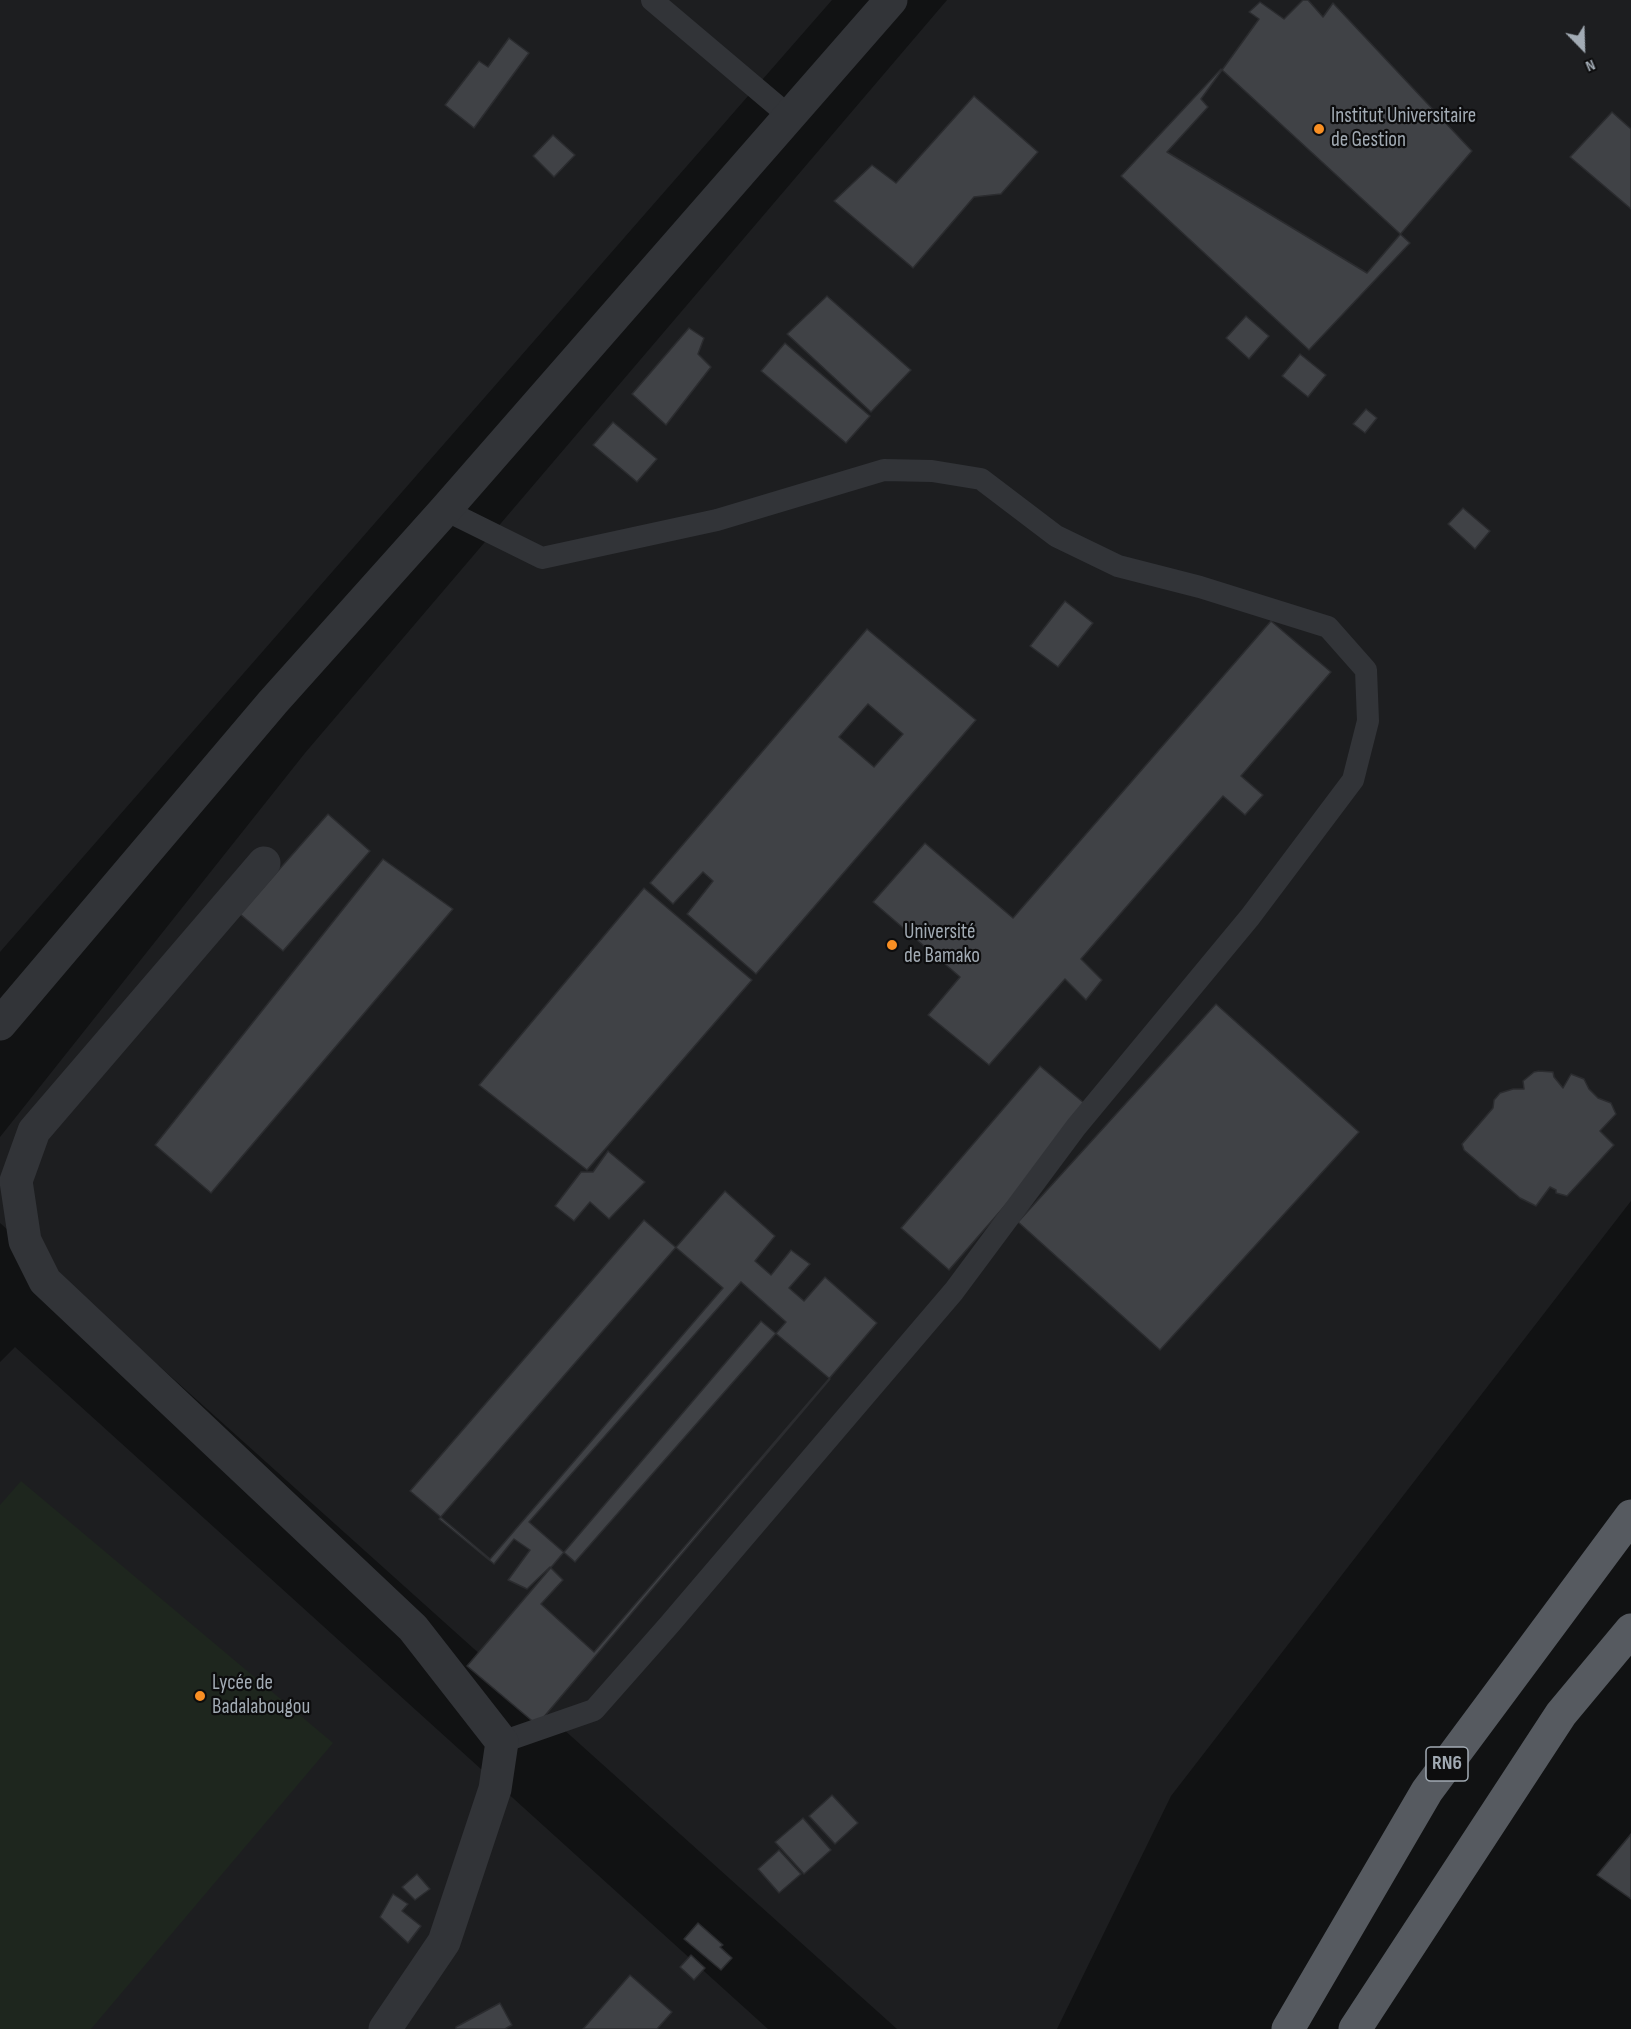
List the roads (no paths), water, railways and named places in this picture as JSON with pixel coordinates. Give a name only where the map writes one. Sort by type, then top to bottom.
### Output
[{"type":"highway","name":"RN6","points":[[1288,2029],[1427,1791],[1631,1516]]},
{"type":"highway","points":[[1354,2029],[1561,1714],[1631,1630]]},
{"type":"street","points":[[0,1024],[273,702],[445,510],[891,0]]},
{"type":"street","points":[[264,863],[34,1131],[16,1181],[25,1241],[45,1281],[413,1628],[502,1742],[495,1789],[444,1942],[385,2029]]},
{"type":"lane","points":[[651,0],[789,116]]},
{"type":"lane","points":[[445,510],[542,558],[717,520],[884,470],[932,471],[981,479],[1056,536],[1118,566],[1200,587],[1328,627],[1366,670],[1368,721],[1353,780],[1250,917],[1076,1126],[954,1291],[594,1710],[502,1742]]},
{"type":"place","name":"Institut Universitaire de Gestion","points":[[1319,129]]},
{"type":"place","name":"Université de Bamako","points":[[892,945]]},
{"type":"place","name":"Lycée de Badalabougou","points":[[200,1696]]}]
